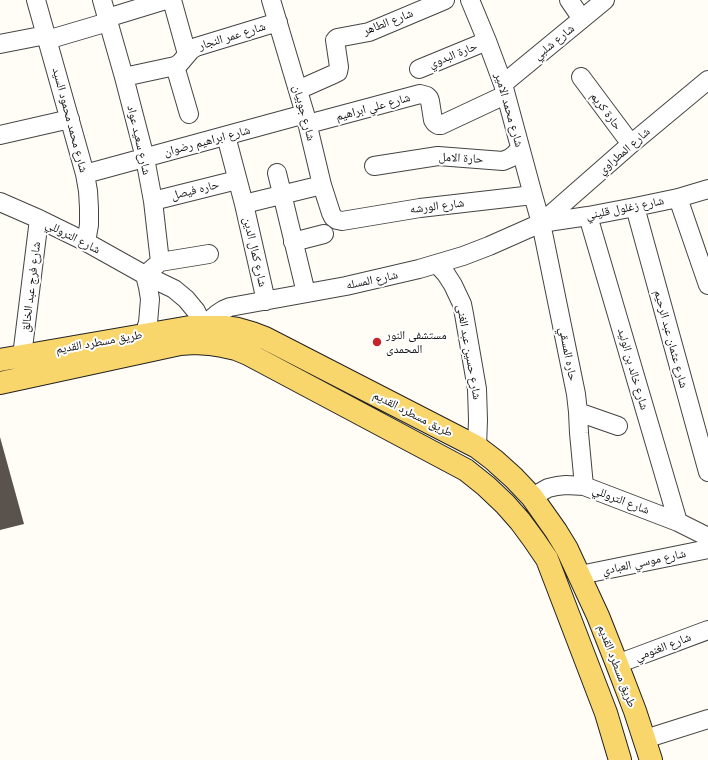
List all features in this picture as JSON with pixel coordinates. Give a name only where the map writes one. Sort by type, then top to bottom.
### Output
[{"type":"main road","name":"طريق مسطرد القديم","points":[[0,360],[190,326],[238,329],[265,338],[477,447],[514,478],[532,497],[567,549],[618,664],[652,760]]},
{"type":"main road","name":"طريق مسطرد القديم","points":[[0,383],[180,344],[202,343],[222,346],[236,349],[248,354],[466,470],[505,504],[520,521],[547,559],[606,713],[620,760]]},
{"type":"street","name":"شارع محمد محمود السيد","points":[[36,0],[85,174],[89,208],[89,225],[86,242]]},
{"type":"street","name":"شارع سعيد عواد","points":[[102,0],[124,78],[144,158],[152,201],[160,262]]},
{"type":"street","points":[[0,44],[47,37],[108,20],[166,0]]},
{"type":"street","points":[[172,0],[189,114]]},
{"type":"street","name":"شارع جوبيان","points":[[271,0],[298,90],[322,185],[331,213],[337,220],[342,220]]},
{"type":"street","name":"شارع الطاهر","points":[[298,90],[338,72],[339,67],[335,40],[337,38],[368,32],[445,0]]},
{"type":"street","name":"شارع محمد الامير","points":[[470,0],[487,41],[504,89],[541,223]]},
{"type":"street","points":[[569,0],[582,19]]},
{"type":"street","name":"شارع شلبي","points":[[504,89],[605,0]]},
{"type":"street","name":"شارع عمر النجار","points":[[124,78],[181,60],[196,47],[201,45],[278,22]]},
{"type":"street","name":"حارة البدوي","points":[[419,69],[487,41]]},
{"type":"street","name":"حارة كريم","points":[[581,78],[631,144]]},
{"type":"street","name":"شارع المطراوي","points":[[541,223],[631,144],[708,80]]},
{"type":"street","name":"شارع علي ابراهيم","points":[[306,119],[420,94],[429,98],[433,120],[441,126],[504,89]]},
{"type":"street","points":[[0,135],[70,119]]},
{"type":"street","name":"شارع ابراهيم رضوان","points":[[85,174],[226,136],[306,119]]},
{"type":"street","name":"شارع كمال الدين","points":[[226,136],[244,204],[266,300]]},
{"type":"street","name":"حارة الامل","points":[[374,166],[438,156],[503,161],[516,154],[520,148]]},
{"type":"street","points":[[277,173],[306,293]]},
{"type":"street","name":"حاره فيصل","points":[[152,201],[237,180]]},
{"type":"street","points":[[244,204],[322,185]]},
{"type":"street","name":"شارع زغلول قليني","points":[[541,223],[635,207],[678,198],[708,189]]},
{"type":"street","name":"شارع الورشه","points":[[342,220],[420,208],[533,196]]},
{"type":"street","points":[[678,198],[708,285]]},
{"type":"street","name":"شارع التروللي","points":[[0,202],[86,242],[145,275],[174,289],[186,299],[196,311],[203,326]]},
{"type":"street","name":"شارع عثمان عبد الرحيم","points":[[635,207],[708,472]]},
{"type":"street","name":"شارع خالد بن الوليد","points":[[588,216],[678,522]]},
{"type":"street","name":"شارع فرج عبد الخالق","points":[[22,356],[39,219]]},
{"type":"street","name":"شارع المسله","points":[[203,326],[223,310],[230,307],[346,286],[419,269],[489,246],[541,223]]},
{"type":"street","name":"حاره المسقي","points":[[541,223],[576,394],[584,486]]},
{"type":"street","points":[[293,242],[324,234]]},
{"type":"street","points":[[144,334],[148,323],[150,299],[145,275],[160,262],[209,254]]},
{"type":"street","name":"شارع حسين عبد الغنى","points":[[437,264],[453,285],[460,299],[464,314],[477,389],[477,447]]},
{"type":"street","points":[[578,412],[618,426]]},
{"type":"street","name":"شارع التروللي","points":[[532,497],[548,488],[557,486],[584,486],[678,522],[708,536]]},
{"type":"street","name":"شارع موسي العبادي","points":[[580,576],[708,549]]},
{"type":"street","name":"شارع الغنومي","points":[[618,664],[708,630]]},
{"type":"street","points":[[645,739],[708,719]]},
{"type":"building","points":[[0,437],[24,524],[0,530]]},
{"type":"place","name":"مستشفى النور المحمدى","points":[[377,342]]}]
